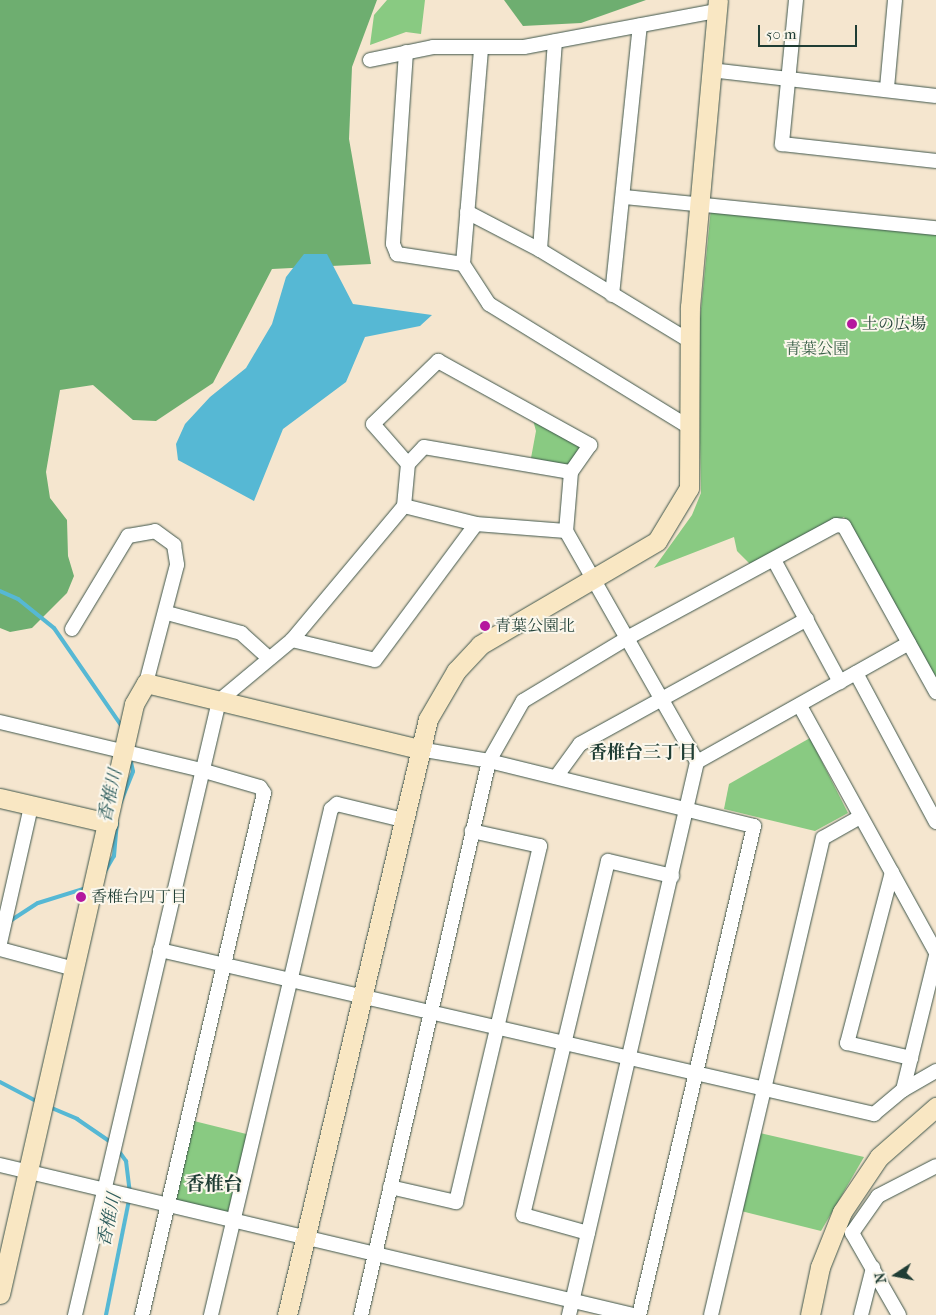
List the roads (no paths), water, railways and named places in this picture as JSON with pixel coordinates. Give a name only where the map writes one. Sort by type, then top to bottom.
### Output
[{"type":"street","points":[[796,0],[790,78],[782,144],[936,161]]},
{"type":"street","points":[[888,88],[895,0]]},
{"type":"street","points":[[287,1315],[420,749],[443,692],[480,645],[657,541],[670,524],[689,488],[688,340],[718,6],[640,25],[555,42],[481,49],[406,52],[370,60]]},
{"type":"street","points":[[612,295],[624,197],[640,25]]},
{"type":"street","points":[[540,250],[555,42]]},
{"type":"street","points":[[481,49],[463,264],[489,304],[689,427]]},
{"type":"street","points":[[406,52],[395,250],[403,257],[463,264]]},
{"type":"street","points":[[711,70],[888,88],[936,96]]},
{"type":"street","points":[[624,197],[699,202],[936,228]]},
{"type":"street","points":[[467,212],[540,250],[688,340]]},
{"type":"street","points":[[408,464],[373,424],[438,361],[590,445],[571,472],[566,531],[596,577],[697,762],[688,809],[569,1315]]},
{"type":"street","points":[[75,1315],[201,770],[219,700],[292,640],[404,506],[408,464],[424,447],[571,472]]},
{"type":"street","points":[[404,506],[476,524],[566,531]]},
{"type":"street","points":[[292,640],[375,660],[476,524]]},
{"type":"street","points":[[361,1315],[374,1252],[489,761],[524,701],[629,637],[836,525],[844,526],[936,692]]},
{"type":"street","points":[[0,1294],[134,704],[146,683],[167,612],[177,565],[174,545],[155,531],[128,536],[72,629]]},
{"type":"street","points":[[774,560],[840,682]]},
{"type":"street","points":[[167,612],[241,633],[269,658]]},
{"type":"street","points":[[556,777],[580,744],[807,619]]},
{"type":"street","points":[[697,762],[800,706],[909,643]]},
{"type":"street","points":[[856,673],[936,822]]},
{"type":"street","points":[[146,683],[420,749],[489,761],[754,826],[698,1075],[638,1315]]},
{"type":"street","points":[[800,706],[936,952]]},
{"type":"street","points":[[0,722],[124,750],[201,770],[260,787],[264,793],[226,965],[142,1315]]},
{"type":"street","points":[[0,798],[108,823]]},
{"type":"street","points":[[210,1315],[331,809],[337,804],[403,820]]},
{"type":"street","points":[[0,943],[7,878],[30,806]]},
{"type":"street","points":[[711,1315],[762,1091],[823,838],[860,817]]},
{"type":"street","points":[[390,1187],[456,1202],[498,1028],[540,846],[472,832]]},
{"type":"street","points":[[588,1232],[523,1215],[608,861],[672,876]]},
{"type":"street","points":[[892,872],[847,1043],[911,1058]]},
{"type":"street","points":[[0,949],[74,969]]},
{"type":"street","points":[[160,950],[630,1058],[762,1091],[874,1114],[904,1090],[936,1071]]},
{"type":"street","points":[[904,1090],[936,956]]},
{"type":"street","points":[[810,1315],[820,1267],[842,1212],[879,1157],[936,1107]]},
{"type":"street","points":[[0,1166],[305,1240],[374,1252],[633,1315]]},
{"type":"street","points":[[899,1315],[852,1232],[878,1196],[935,1166]]},
{"type":"street","points":[[861,1315],[873,1268]]},
{"type":"water","points":[[304,254],[327,254],[353,304],[432,315],[420,326],[365,337],[346,382],[283,429],[254,501],[178,460],[176,444],[185,424],[210,397],[246,368],[272,324],[286,277]]},
{"type":"waterway","name":"香椎川","points":[[0,591],[18,599],[54,628],[121,725]]},
{"type":"waterway","name":"香椎川","points":[[120,804],[133,771],[130,758]]},
{"type":"waterway","name":"香椎川","points":[[104,873],[114,856],[117,823]]},
{"type":"waterway","name":"香椎川","points":[[10,921],[38,903],[86,888]]},
{"type":"waterway","name":"香椎川","points":[[0,1082],[38,1102]]},
{"type":"waterway","name":"香椎川","points":[[47,1106],[77,1119],[112,1143]]},
{"type":"waterway","name":"香椎川","points":[[118,1150],[126,1161],[130,1193]]},
{"type":"waterway","name":"香椎川","points":[[106,1315],[129,1200]]},
{"type":"place","name":"土の広場","points":[[852,324]]},
{"type":"place","name":"青葉公園北","points":[[485,626]]},
{"type":"place","name":"香椎台四丁目","points":[[81,897]]},
{"type":"district","name":"香椎台三丁目","points":[[643,753]]},
{"type":"district","name":"香椎台","points":[[214,1185]]},
{"type":"park label","name":"青葉公園","points":[[817,349]]}]
